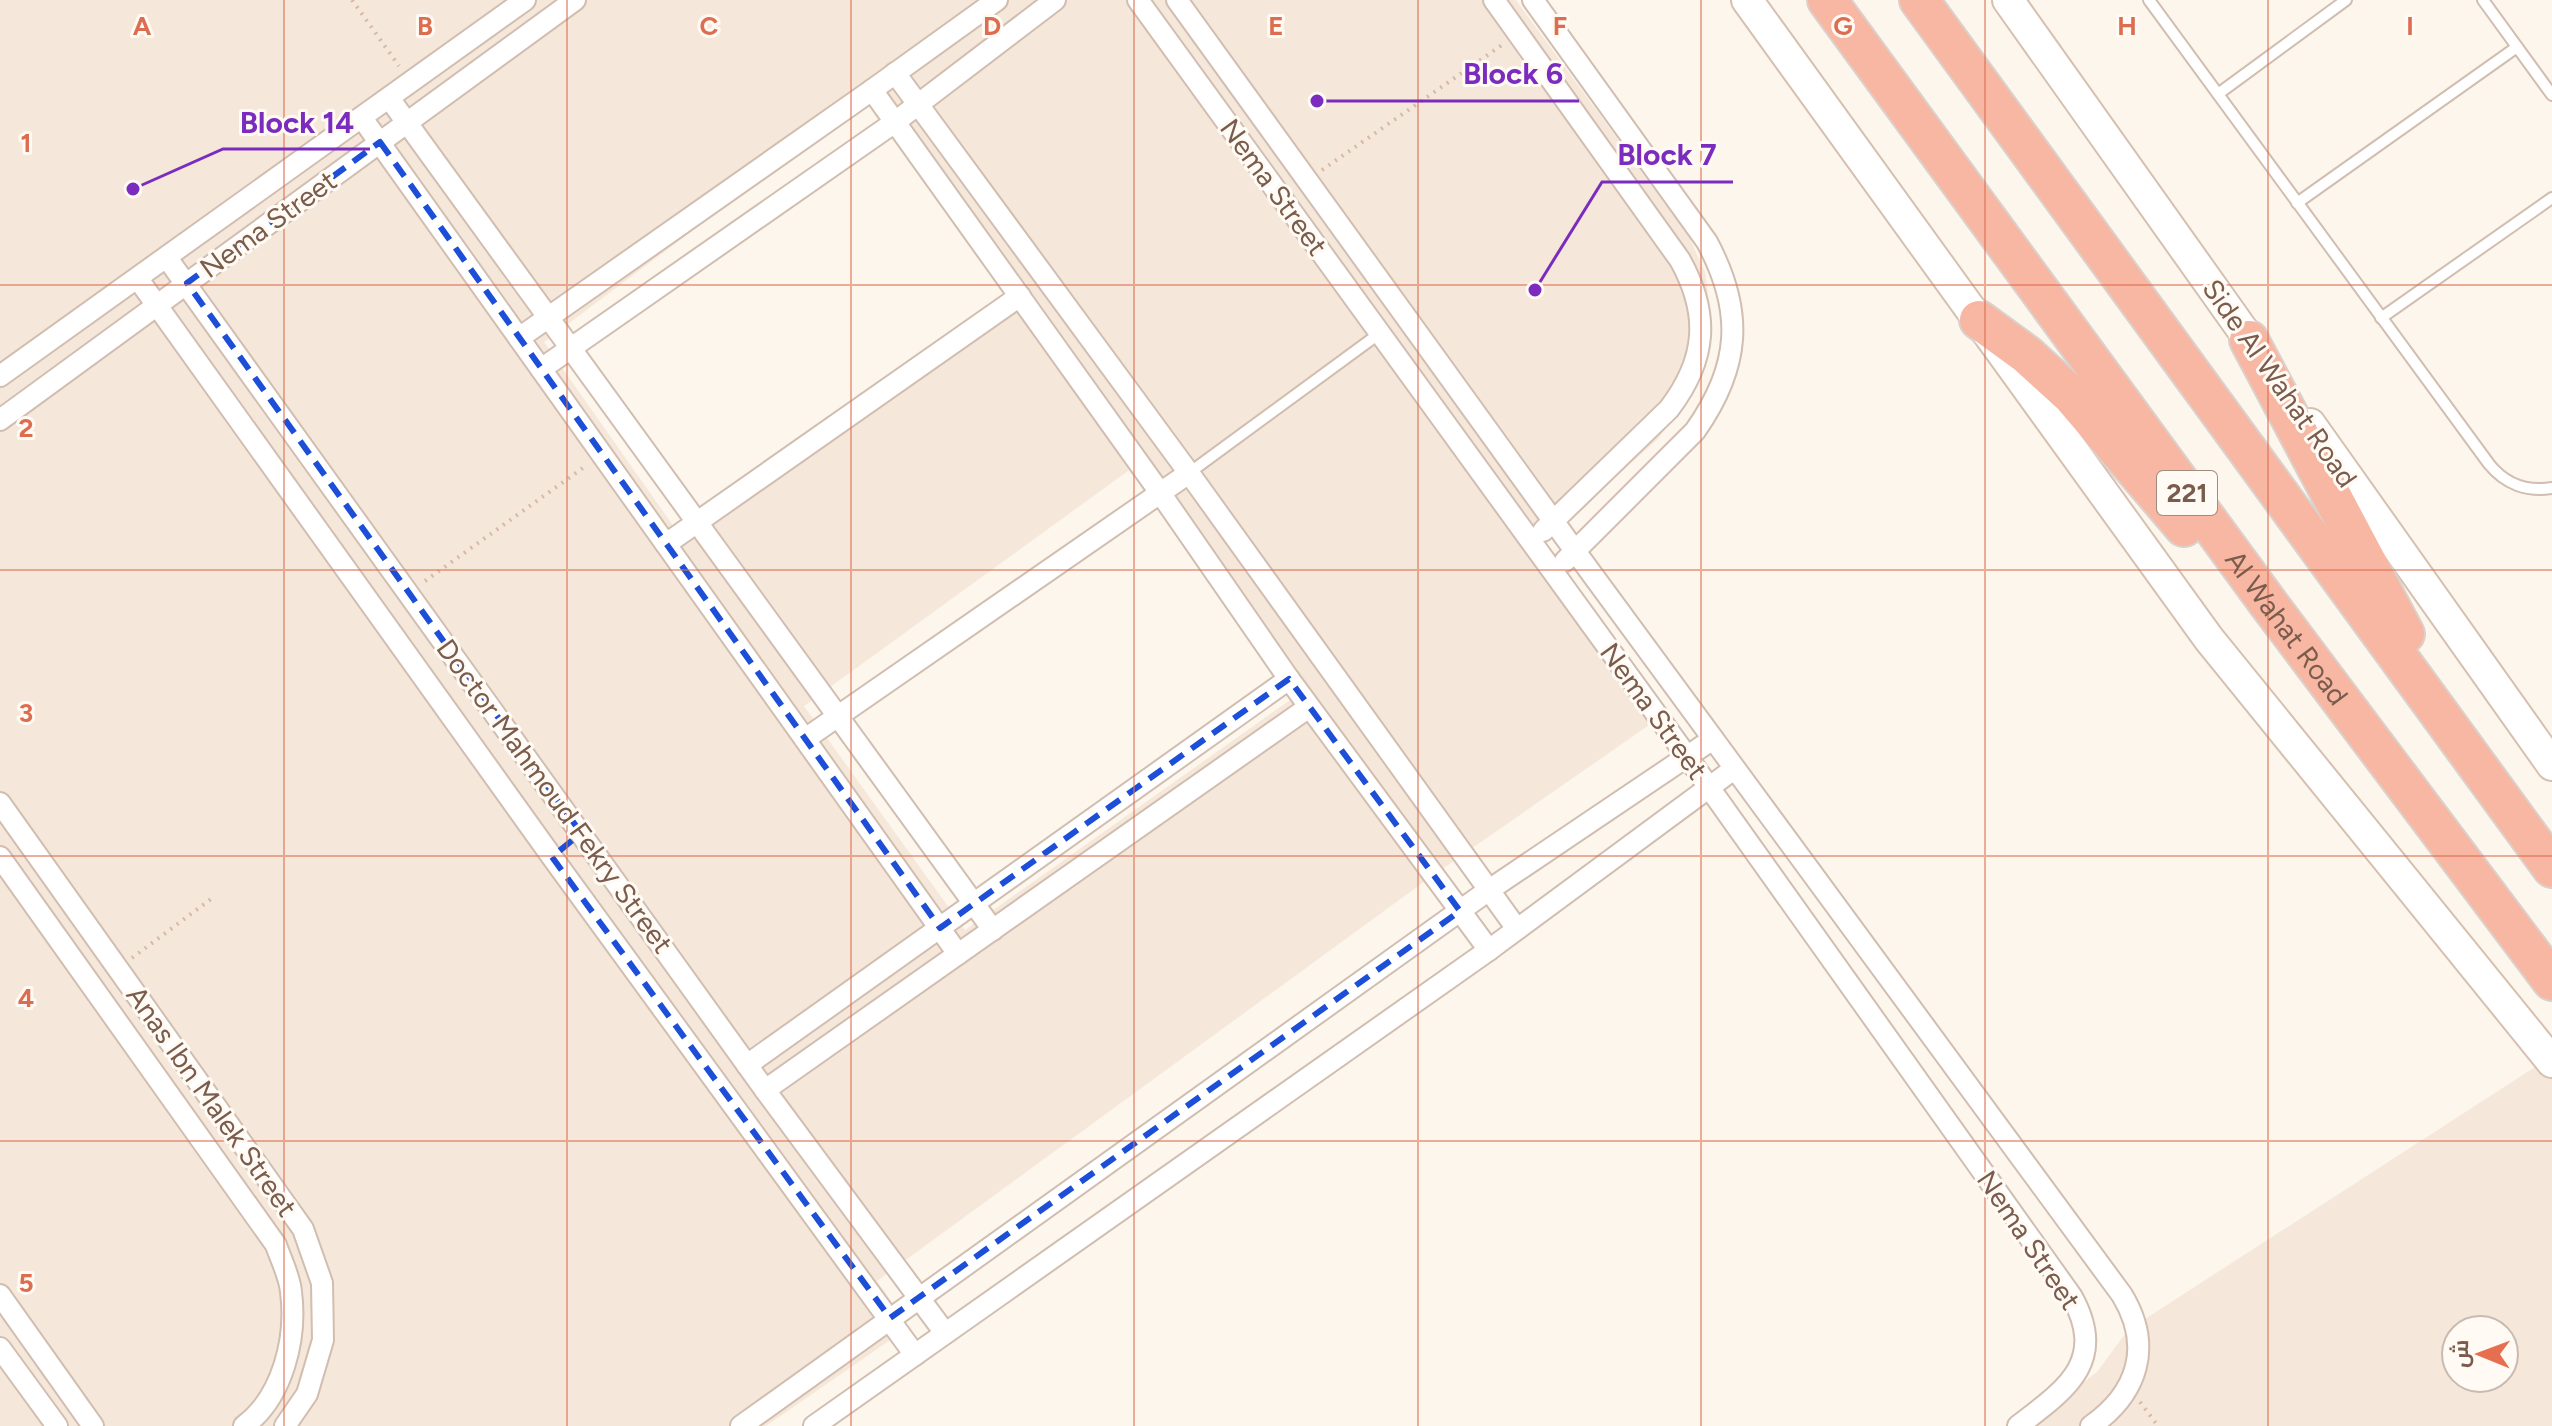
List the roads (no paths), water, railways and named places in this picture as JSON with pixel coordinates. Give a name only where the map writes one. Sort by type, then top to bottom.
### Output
[{"type":"highway","name":"Al Wahat Road","points":[[1827,0],[2268,603],[2552,981]]},
{"type":"highway","name":"221","points":[[1919,0],[2552,868]]},
{"type":"highway","points":[[1979,320],[2050,374],[2200,543],[2230,573],[2268,603]]},
{"type":"highway","points":[[2249,340],[2470,757]]},
{"type":"street","name":"Nema Street","points":[[0,376],[525,0]]},
{"type":"street","name":"Nema Street","points":[[0,420],[575,0]]},
{"type":"street","points":[[519,338],[997,0]]},
{"type":"street","points":[[541,369],[895,122],[1055,0]]},
{"type":"street","name":"Nema Street","points":[[1138,0],[1686,755],[2079,1309],[2085,1335],[2082,1361],[2076,1374],[2060,1394],[2018,1426]]},
{"type":"street","name":"Nema Street","points":[[1177,0],[1553,521],[2122,1295],[2136,1324],[2139,1340],[2135,1372],[2120,1400],[2091,1426]]},
{"type":"street","points":[[1494,0],[1680,260],[1691,280],[1701,325],[1693,370],[1669,409],[1531,542]]},
{"type":"street","points":[[1533,0],[1707,242],[1720,267],[1729,295],[1733,324],[1731,353],[1724,381],[1712,407],[1695,431],[1553,572]]},
{"type":"street","points":[[1747,0],[2209,639],[2552,1062]]},
{"type":"street","name":"Side Al Wahat Road","points":[[2008,0],[2552,765]]},
{"type":"street","points":[[895,73],[1189,473],[1517,929]]},
{"type":"street","points":[[872,90],[1309,707],[1489,950]]},
{"type":"street","points":[[389,98],[993,930]]},
{"type":"street","points":[[362,118],[958,954]]},
{"type":"street","name":"Doctor Mahmoud Fekry Street","points":[[167,258],[765,1090],[945,1333]]},
{"type":"street","name":"Doctor Mahmoud Fekry Street","points":[[138,279],[552,857],[915,1355]]},
{"type":"street","points":[[666,544],[1020,296]]},
{"type":"street","points":[[805,739],[1189,473]]},
{"type":"street","points":[[747,1065],[1289,679]]},
{"type":"street","points":[[765,1090],[1309,707]]},
{"type":"street","points":[[741,1426],[1489,890],[1713,739]]},
{"type":"street","points":[[814,1426],[1489,950],[1734,769]]},
{"type":"street","name":"Anas Ibn Malek Street","points":[[0,803],[303,1229],[322,1283],[323,1340],[307,1394],[285,1426]]},
{"type":"street","points":[[552,857],[581,833]]},
{"type":"street","name":"Anas Ibn Malek Street","points":[[0,857],[276,1245],[291,1289],[293,1337],[279,1381],[252,1420],[244,1426]]},
{"type":"street","points":[[93,987],[118,969]]},
{"type":"street","points":[[0,1295],[93,1426]]},
{"type":"street","points":[[0,1348],[57,1426]]},
{"type":"lane","points":[[2149,0],[2496,473],[2526,488],[2552,488]]},
{"type":"lane","points":[[2218,94],[2346,0]]},
{"type":"lane","points":[[2483,0],[2552,95]]},
{"type":"lane","points":[[2297,203],[2517,47]]},
{"type":"lane","points":[[2381,318],[2552,198]]},
{"type":"lane","points":[[1189,473],[1380,333]]},
{"type":"place","name":"Block 6","points":[[1317,101]]},
{"type":"place","name":"Block 14","points":[[133,189]]},
{"type":"place","name":"Block 7","points":[[1535,290]]}]
